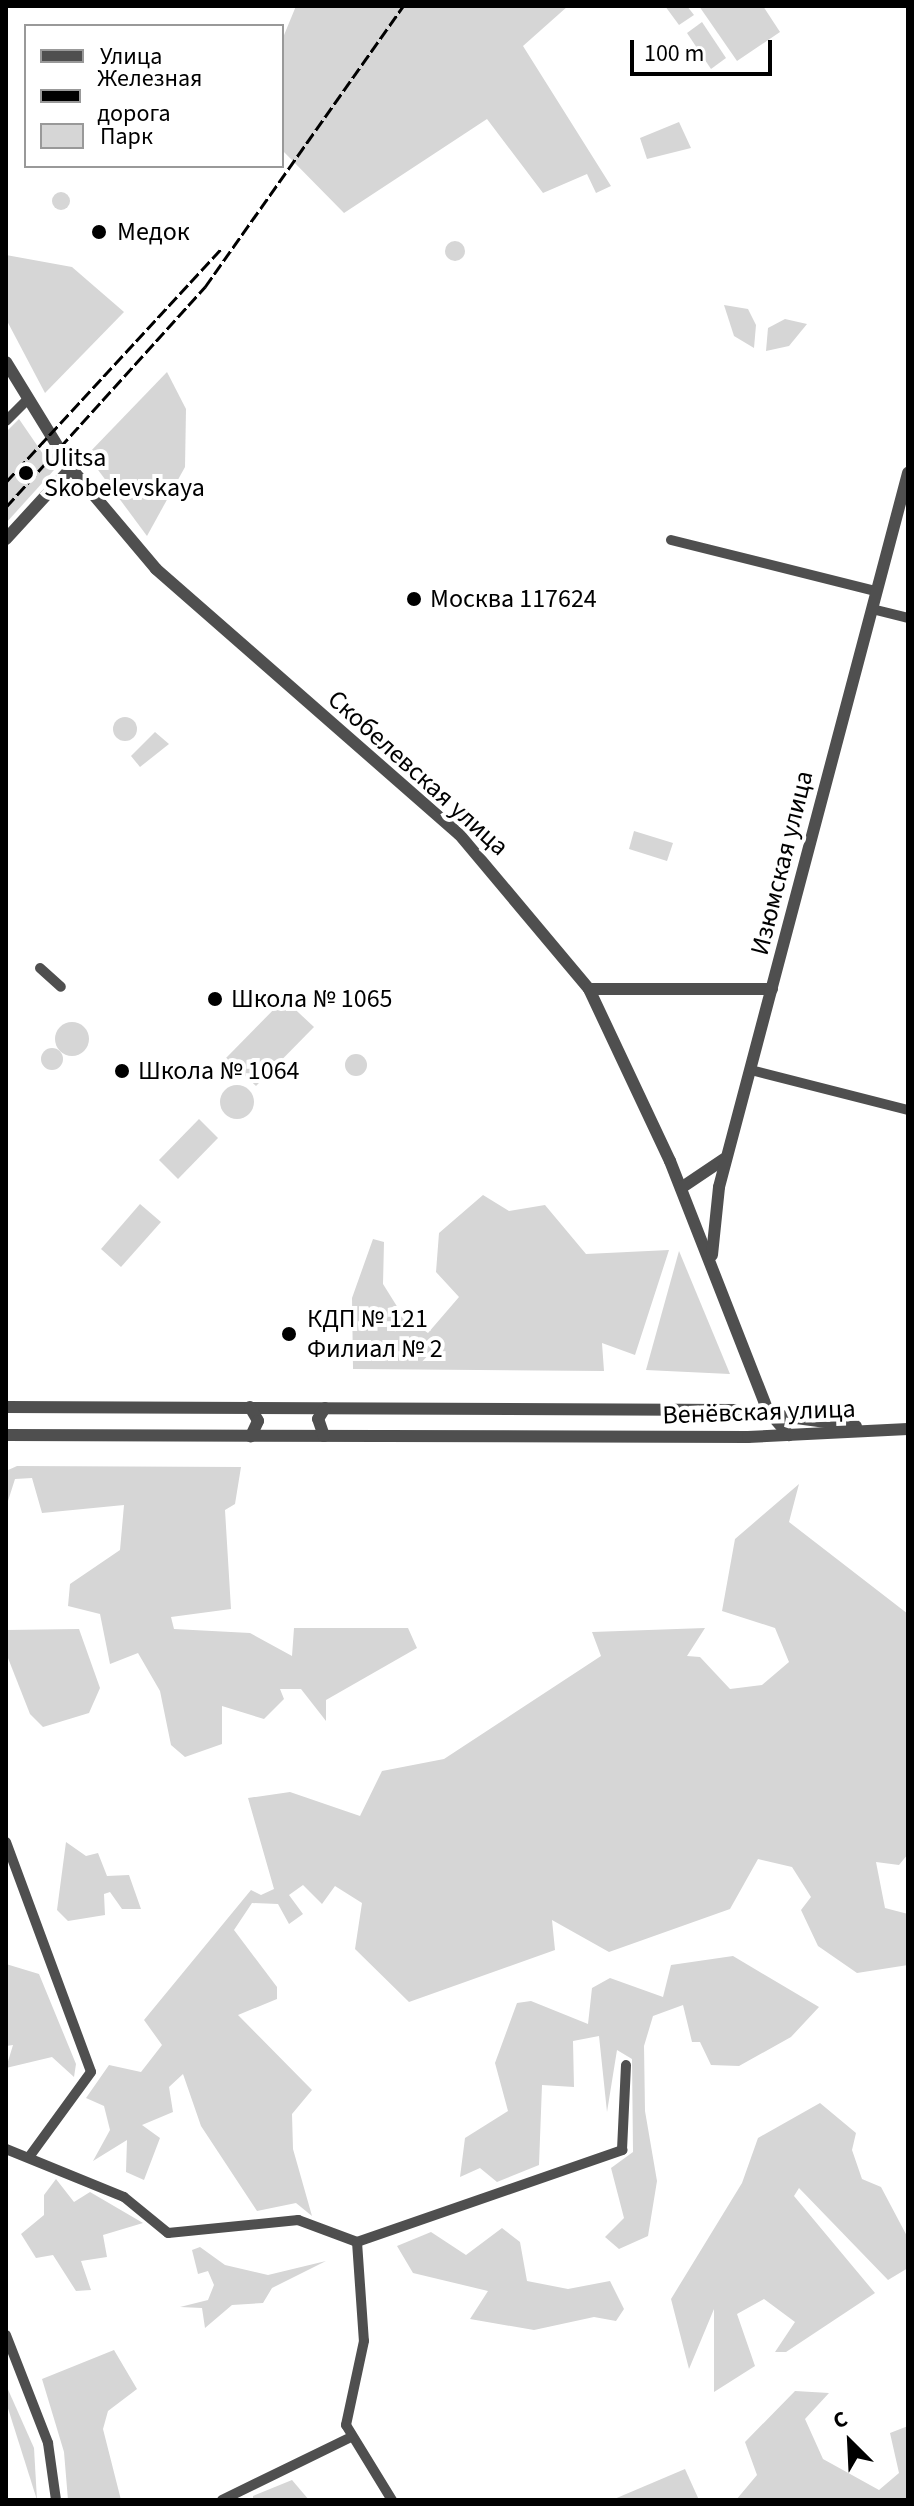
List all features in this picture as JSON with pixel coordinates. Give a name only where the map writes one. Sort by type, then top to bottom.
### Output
[{"type":"street","name":"Скобелевская улица","points":[[6,362],[71,468],[141,553],[222,633],[459,834],[589,989],[681,1188],[768,1411]]},
{"type":"street","points":[[6,421],[27,400]]},
{"type":"street","points":[[6,539],[71,468]]},
{"type":"street","name":"Изюмская улица","points":[[712,1266],[711,1232],[728,1155],[908,473]]},
{"type":"street","points":[[671,540],[876,591]]},
{"type":"street","points":[[872,609],[908,618]]},
{"type":"street","points":[[40,968],[61,987]]},
{"type":"street","points":[[589,989],[772,989]]},
{"type":"street","points":[[751,1070],[908,1110]]},
{"type":"street","points":[[681,1188],[728,1155]]},
{"type":"street","points":[[737,1410],[754,1398],[756,1378]]},
{"type":"street","name":"Венёвская улица","points":[[6,1407],[737,1410],[768,1411],[879,1429]]},
{"type":"street","points":[[250,1407],[258,1421],[251,1436]]},
{"type":"street","points":[[324,1436],[318,1419],[325,1408]]},
{"type":"street","points":[[768,1411],[789,1435]]},
{"type":"street","points":[[748,1437],[767,1427],[768,1411]]},
{"type":"street","points":[[879,1429],[908,1429]]},
{"type":"street","name":"Венёвская улица","points":[[6,1435],[748,1437],[879,1429]]},
{"type":"street","points":[[6,1842],[91,2072],[29,2157]]},
{"type":"street","points":[[6,2149],[124,2197],[168,2233],[298,2220],[357,2242],[622,2150],[626,2065]]},
{"type":"street","points":[[357,2242],[364,2341],[346,2404],[351,2437],[392,2500]]},
{"type":"street","points":[[6,2335],[48,2443],[56,2500]]},
{"type":"street","points":[[222,2500],[351,2437]]},
{"type":"green space","points":[[296,6],[568,6],[523,46],[611,186],[596,193],[587,174],[543,193],[487,119],[344,213],[284,152],[284,35]]},
{"type":"green space","points":[[665,6],[687,6],[694,15],[679,25]]},
{"type":"green space","points":[[699,6],[763,6],[780,32],[737,61]]},
{"type":"green space","points":[[702,22],[726,58],[711,69],[687,33]]},
{"type":"green space","points":[[679,122],[691,148],[647,159],[640,138]]},
{"type":"green space","points":[[61,192],[70,201],[61,210],[52,201]]},
{"type":"green space","points":[[455,241],[462,244],[465,251],[462,258],[455,261],[448,258],[445,251],[448,244]]},
{"type":"green space","points":[[6,255],[72,267],[124,312],[45,393],[6,319]]},
{"type":"green space","points":[[724,305],[748,309],[756,325],[754,348],[734,336]]},
{"type":"green space","points":[[785,319],[807,324],[789,346],[766,351],[768,328]]},
{"type":"green space","points":[[167,372],[186,409],[185,467],[147,536],[87,455]]},
{"type":"green space","points":[[19,419],[54,470],[6,523],[6,432]]},
{"type":"green space","points":[[125,717],[134,720],[137,729],[134,738],[125,741],[116,738],[113,729],[116,720]]},
{"type":"green space","points":[[155,732],[169,744],[140,767],[131,756]]},
{"type":"green space","points":[[634,831],[673,843],[667,861],[629,849]]},
{"type":"green space","points":[[284,999],[314,1027],[256,1086],[226,1058]]},
{"type":"green space","points":[[72,1022],[84,1027],[89,1039],[84,1051],[72,1056],[60,1051],[55,1039],[60,1027]]},
{"type":"green space","points":[[52,1048],[63,1059],[52,1070],[41,1059]]},
{"type":"green space","points":[[356,1054],[364,1057],[367,1065],[364,1073],[356,1076],[348,1073],[345,1065],[348,1057]]},
{"type":"green space","points":[[237,1085],[249,1090],[254,1102],[249,1114],[237,1119],[225,1114],[220,1102],[225,1090]]},
{"type":"green space","points":[[199,1119],[218,1138],[178,1179],[159,1160]]},
{"type":"green space","points":[[483,1195],[509,1211],[545,1205],[586,1254],[669,1250],[635,1355],[602,1343],[604,1371],[353,1369],[352,1298],[373,1239],[384,1242],[383,1284],[403,1316],[428,1333],[459,1297],[436,1272],[439,1233]]},
{"type":"green space","points":[[140,1204],[161,1222],[121,1267],[101,1249]]},
{"type":"green space","points":[[679,1251],[730,1374],[646,1370]]},
{"type":"green space","points":[[17,1466],[241,1467],[235,1504],[225,1510],[231,1609],[171,1617],[174,1629],[250,1633],[292,1656],[294,1628],[408,1628],[417,1648],[326,1700],[326,1721],[301,1689],[280,1689],[284,1699],[264,1719],[222,1706],[222,1744],[185,1757],[171,1745],[160,1691],[138,1653],[110,1664],[100,1614],[68,1606],[70,1584],[120,1550],[124,1505],[42,1513],[32,1478],[15,1479],[8,1501],[6,1471]]},
{"type":"green space","points":[[799,1484],[789,1522],[908,1614],[908,1854],[899,1865],[876,1862],[885,1908],[908,1914],[908,1965],[857,1973],[818,1946],[801,1910],[811,1897],[792,1867],[758,1859],[730,1909],[609,1952],[552,1920],[555,1950],[409,2002],[355,1949],[362,1903],[335,1886],[322,1904],[303,1885],[289,1895],[303,1914],[289,1924],[278,1904],[252,1903],[234,1930],[277,1987],[277,1999],[238,2015],[312,2090],[292,2114],[293,2149],[312,2216],[296,2203],[257,2211],[201,2126],[183,2074],[169,2087],[173,2112],[142,2125],[160,2138],[144,2180],[126,2172],[127,2140],[93,2161],[110,2130],[104,2106],[86,2098],[109,2065],[141,2072],[162,2045],[144,2020],[251,1890],[261,1895],[274,1889],[248,1798],[290,1792],[360,1816],[382,1771],[444,1759],[601,1656],[592,1632],[705,1628],[687,1656],[700,1657],[730,1689],[762,1685],[789,1662],[775,1628],[722,1611],[735,1539]]},
{"type":"green space","points":[[79,1629],[100,1688],[89,1713],[43,1727],[30,1714],[6,1653],[6,1630]]},
{"type":"green space","points":[[66,1842],[86,1856],[98,1853],[107,1876],[129,1875],[141,1909],[122,1909],[110,1892],[104,1894],[105,1915],[68,1921],[57,1910]]},
{"type":"green space","points":[[733,1956],[819,2007],[791,2037],[739,2066],[711,2065],[700,2042],[692,2042],[683,2005],[653,2016],[644,2046],[645,2111],[657,2181],[648,2236],[619,2249],[605,2237],[624,2218],[611,2168],[633,2152],[632,2059],[617,2050],[607,2112],[599,2036],[573,2041],[574,2087],[542,2085],[539,2165],[497,2182],[480,2168],[460,2177],[465,2138],[508,2111],[495,2063],[517,2003],[531,2001],[588,2024],[592,1988],[610,1978],[663,1997],[671,1965]]},
{"type":"green space","points":[[6,1964],[39,1974],[76,2064],[74,2077],[52,2057],[6,2068],[13,2045],[6,2046]]},
{"type":"green space","points":[[820,2103],[856,2133],[852,2150],[862,2179],[881,2187],[908,2238],[908,2268],[888,2280],[799,2188],[794,2196],[875,2293],[786,2352],[775,2352],[795,2322],[764,2299],[737,2314],[755,2366],[714,2392],[714,2309],[689,2369],[671,2299],[742,2183],[758,2138]]},
{"type":"green space","points":[[56,2179],[74,2202],[90,2192],[143,2223],[103,2235],[107,2257],[81,2261],[91,2290],[76,2291],[53,2255],[36,2258],[21,2234],[44,2215],[44,2195]]},
{"type":"green space","points":[[502,2228],[520,2242],[527,2281],[568,2289],[610,2281],[624,2309],[616,2321],[594,2317],[534,2330],[470,2319],[488,2291],[413,2273],[397,2246],[431,2232],[466,2255]]},
{"type":"green space","points":[[200,2247],[225,2265],[268,2275],[326,2261],[272,2288],[263,2303],[232,2305],[205,2328],[202,2308],[180,2307],[208,2300],[214,2285],[208,2271],[198,2274],[192,2250]]},
{"type":"green space","points":[[114,2350],[137,2389],[108,2411],[103,2429],[121,2500],[68,2500],[64,2452],[42,2379]]},
{"type":"green space","points":[[6,2385],[34,2448],[37,2500],[6,2402]]},
{"type":"green space","points":[[795,2391],[829,2393],[805,2419],[823,2459],[879,2490],[899,2473],[890,2433],[908,2426],[908,2500],[736,2500],[757,2475],[745,2442]]},
{"type":"green space","points":[[685,2469],[699,2500],[612,2500]]},
{"type":"green space","points":[[292,2480],[309,2500],[253,2500],[253,2496]]},
{"type":"railway","points":[[6,507],[205,287],[403,6]]},
{"type":"railway","points":[[6,482],[221,249]]},
{"type":"place","name":"Медок","points":[[99,232]]},
{"type":"place","name":"Ulitsa Skobelevskaya","points":[[26,473]]},
{"type":"place","name":"Москва 117624","points":[[414,599]]},
{"type":"place","name":"Школа № 1065","points":[[215,999]]},
{"type":"place","name":"Школа № 1064","points":[[122,1071]]},
{"type":"place","name":"КДП № 121 Филиал № 2","points":[[289,1334]]}]
